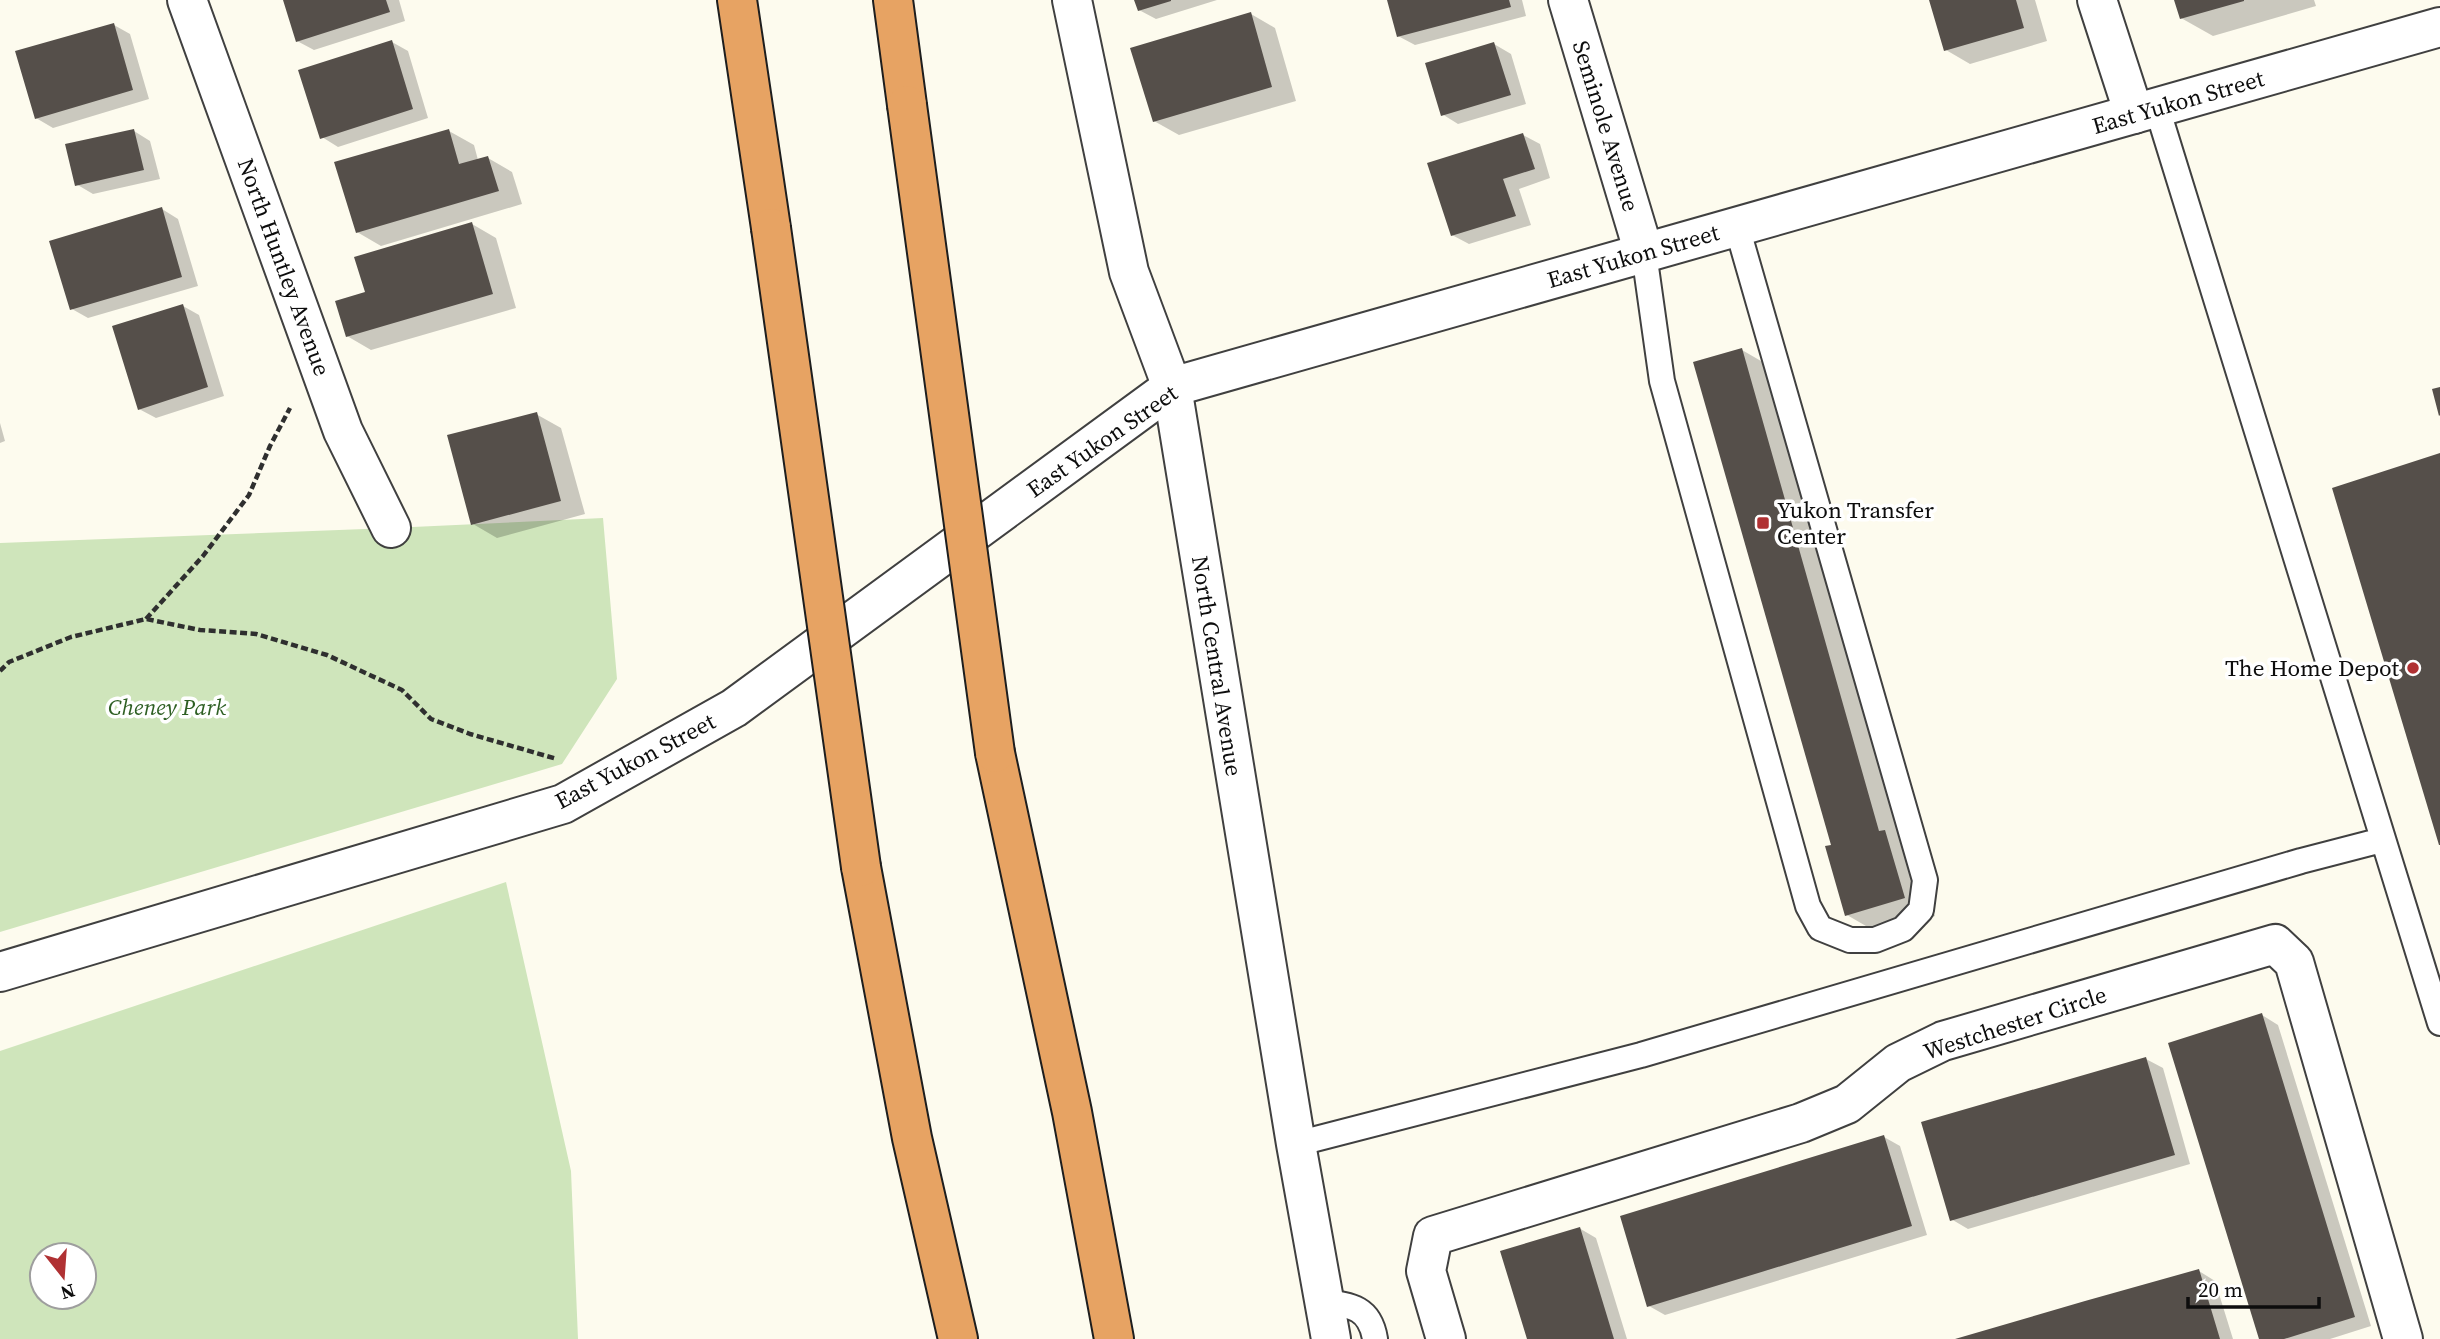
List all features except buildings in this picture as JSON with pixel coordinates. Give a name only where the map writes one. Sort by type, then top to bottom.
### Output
[{"type":"highway","points":[[737,0],[861,867],[912,1138],[958,1339]]},
{"type":"highway","points":[[893,0],[995,753],[1072,1112],[1114,1339]]},
{"type":"street","name":"North Huntley Avenue","points":[[187,0],[343,431],[391,528]]},
{"type":"street","name":"North Central Avenue","points":[[1072,0],[1129,272],[1172,387],[1327,1321]]},
{"type":"street","name":"Seminole Avenue","points":[[1568,0],[1644,253]]},
{"type":"street","points":[[2097,0],[2145,111]]},
{"type":"street","name":"East Yukon Street","points":[[0,972],[563,804],[734,708],[1172,387],[2440,27]]},
{"type":"street","name":"Westchester Circle","points":[[1446,1339],[1426,1270],[1433,1236],[1801,1123],[1847,1104],[1898,1063],[1943,1041],[2275,944],[2294,962],[2403,1339]]},
{"type":"lane","points":[[2145,111],[2440,1023]]},
{"type":"lane","points":[[1644,253],[1662,381],[1808,906],[1821,928],[1850,940],[1875,940],[1903,929],[1921,910],[1926,880],[1737,227]]},
{"type":"lane","points":[[1296,1144],[1641,1055],[2301,861],[2382,840]]},
{"type":"lane","points":[[1327,1321],[1350,1304],[1367,1316],[1376,1339]]},
{"type":"path","points":[[146,620],[203,556],[250,495],[270,446],[300,388],[313,346]]},
{"type":"path","points":[[0,671],[9,662],[71,637],[146,620],[200,629],[256,634],[327,655],[402,690],[431,719],[470,734],[564,761]]},
{"type":"green space","name":"Cheney Park","points":[[603,518],[617,679],[562,764],[0,932],[0,543]]},
{"type":"green space","points":[[506,882],[571,1171],[578,1339],[0,1339],[0,1051]]},
{"type":"place","name":"Yukon Transfer Center","points":[[1763,523]]},
{"type":"place","name":"The Home Depot","points":[[2413,668]]}]
